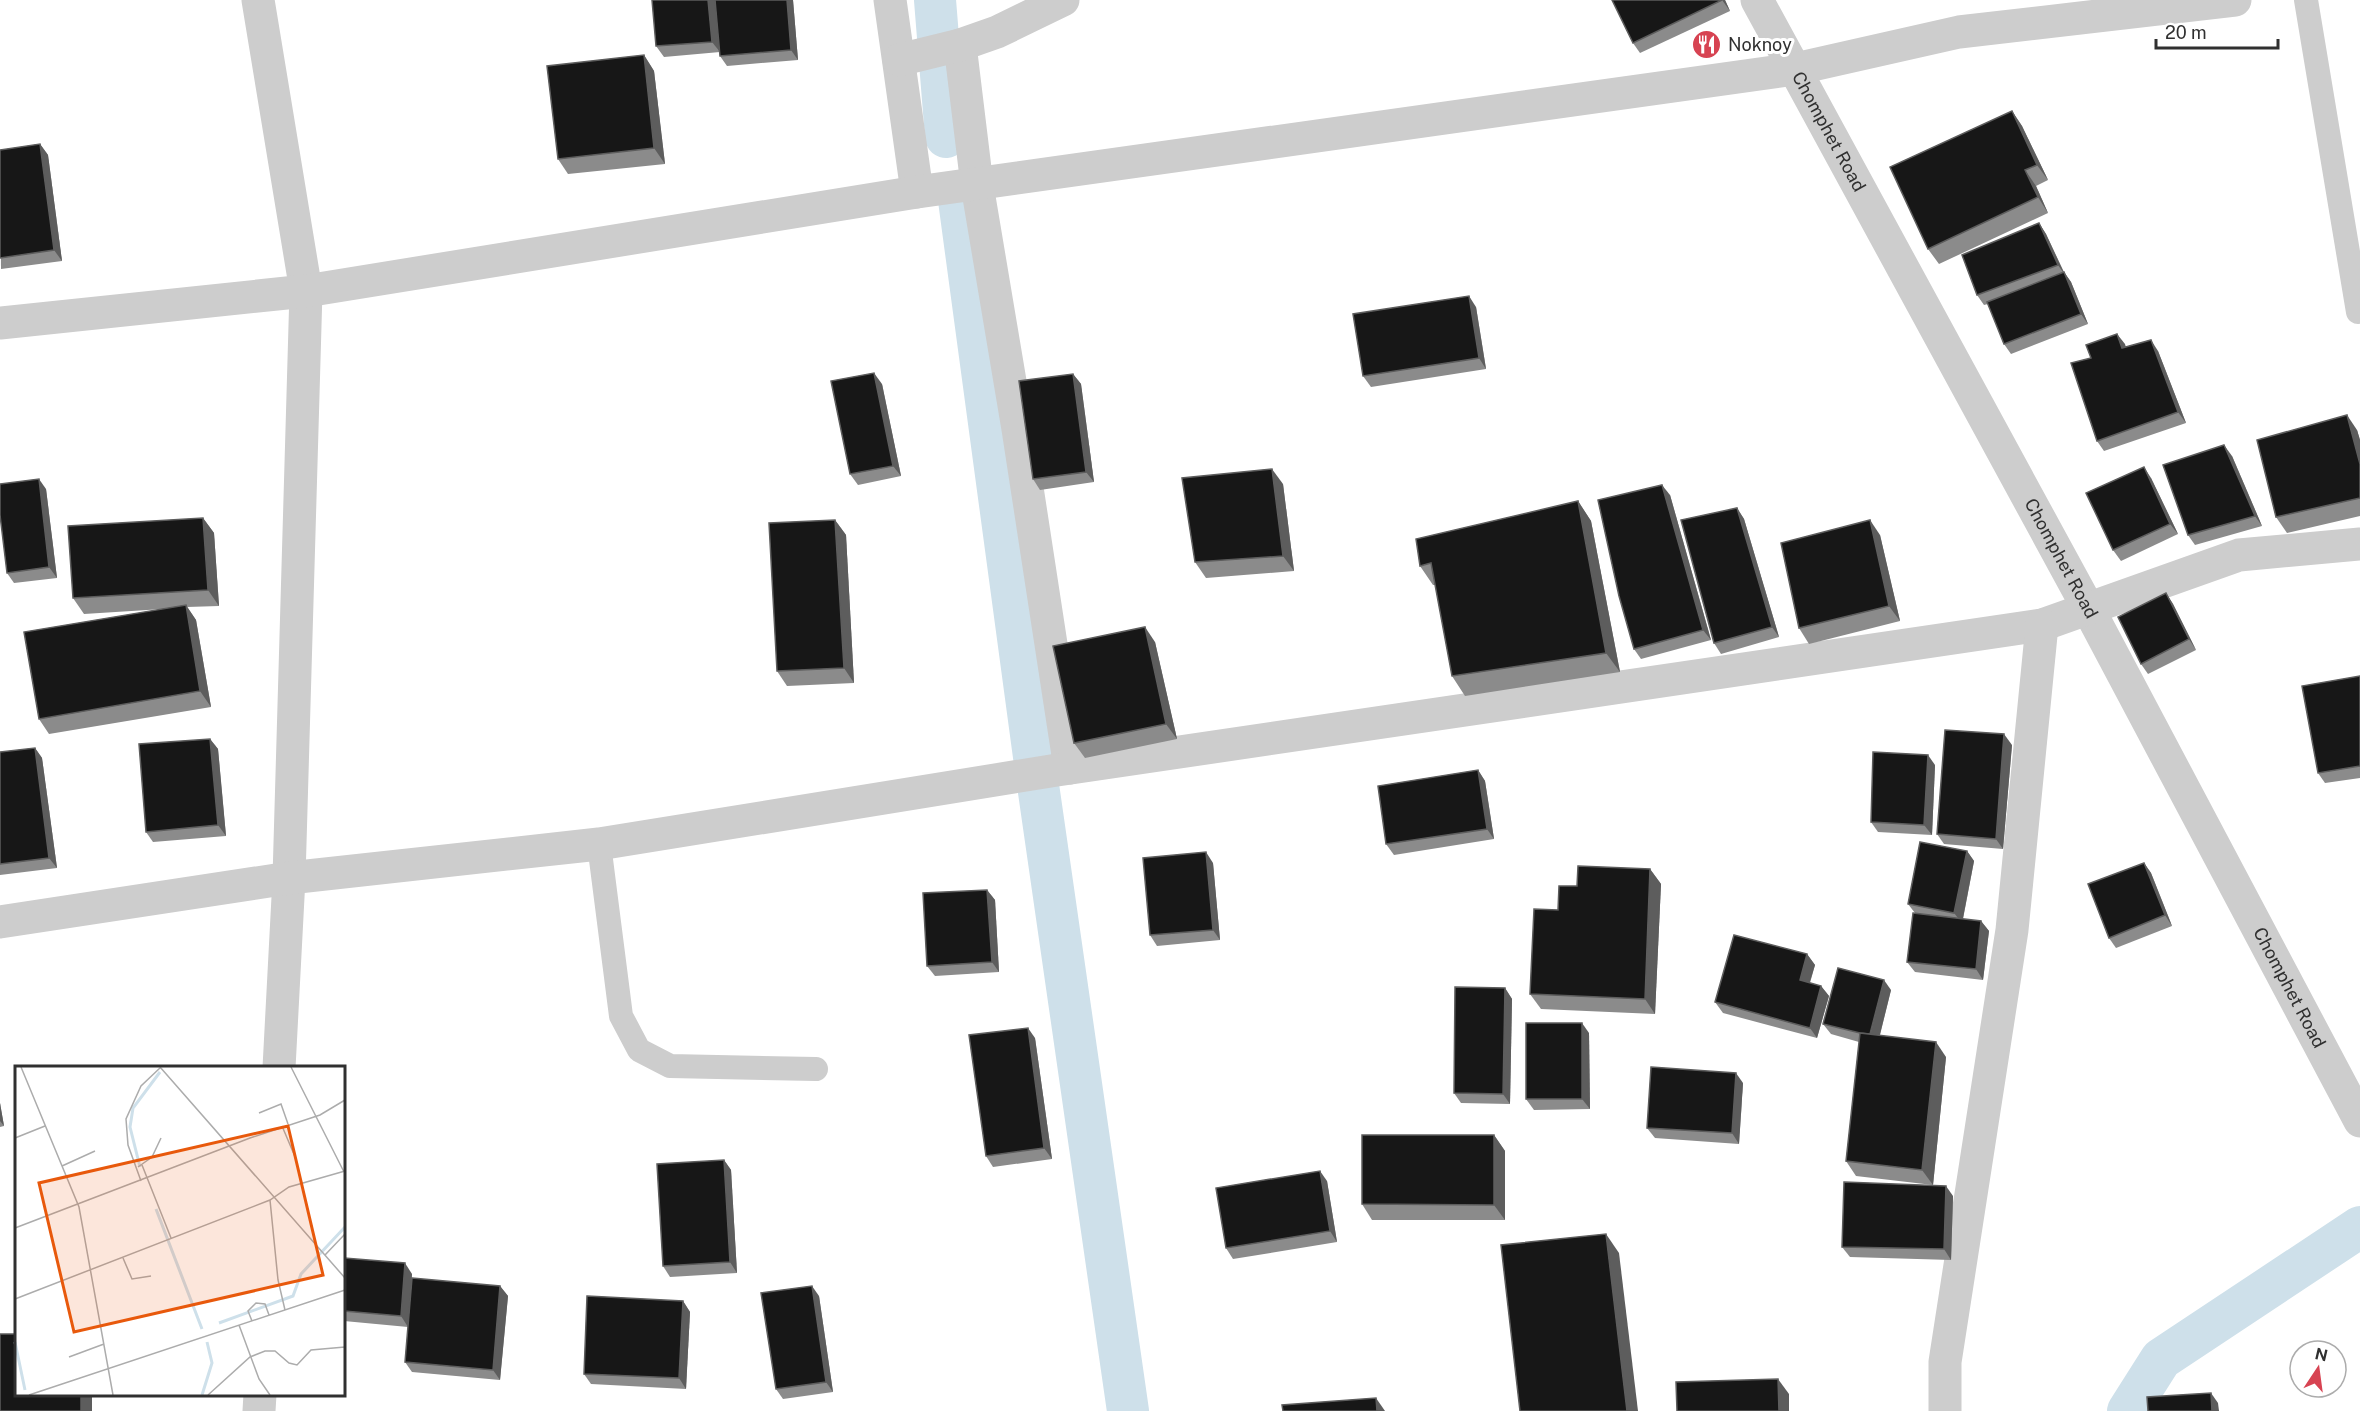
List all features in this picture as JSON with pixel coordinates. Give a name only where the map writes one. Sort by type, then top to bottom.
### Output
[{"type":"street","points":[[258,0],[306,291],[289,878],[279,1066]]},
{"type":"street","points":[[890,0],[905,58],[917,192]]},
{"type":"street","points":[[905,58],[997,32],[1063,0]]},
{"type":"street","name":"Chomphet Road","points":[[1757,0],[2088,608],[2360,1121]]},
{"type":"street","points":[[0,323],[306,291],[917,192],[1795,69],[1959,32],[2235,0]]},
{"type":"street","points":[[953,46],[1018,429],[1064,769]]},
{"type":"street","points":[[0,922],[289,878],[599,844],[1064,769],[2042,625],[2239,555],[2360,544]]},
{"type":"street","points":[[1945,1411],[1945,1362],[2012,930],[2042,625]]},
{"type":"lane","points":[[2306,0],[2358,312]]},
{"type":"lane","points":[[599,844],[621,1016],[639,1050],[670,1066],[816,1069]]},
{"type":"building","points":[[652,0],[708,0],[712,42],[656,46]]},
{"type":"building","points":[[715,0],[787,0],[791,50],[720,56]]},
{"type":"building","points":[[1612,0],[1722,0],[1633,43]]},
{"type":"building","points":[[644,55],[654,148],[558,159],[547,66]]},
{"type":"building","points":[[2012,111],[2037,165],[2025,170],[2038,197],[1928,249],[1890,167]]},
{"type":"building","points":[[40,144],[54,250],[0,258],[0,150]]},
{"type":"building","points":[[2039,223],[2058,265],[1977,295],[1962,255]]},
{"type":"building","points":[[2064,272],[2081,314],[2004,344],[1987,302]]},
{"type":"building","points":[[1469,296],[1479,358],[1363,376],[1353,314]]},
{"type":"building","points":[[2117,334],[2122,348],[2151,340],[2178,412],[2097,441],[2071,363],[2091,358],[2086,345]]},
{"type":"building","points":[[874,373],[893,466],[850,474],[831,381]]},
{"type":"building","points":[[1073,374],[1086,472],[1033,479],[1019,381]]},
{"type":"building","points":[[2347,415],[2360,464],[2360,498],[2276,517],[2257,440]]},
{"type":"building","points":[[2224,445],[2255,516],[2188,535],[2163,465]]},
{"type":"building","points":[[2144,467],[2170,524],[2113,550],[2086,493]]},
{"type":"building","points":[[1272,469],[1283,556],[1195,562],[1182,478]]},
{"type":"building","points":[[39,479],[49,567],[7,573],[0,515],[0,484]]},
{"type":"building","points":[[1662,485],[1703,630],[1634,649],[1619,596],[1598,500]]},
{"type":"building","points":[[1578,501],[1606,653],[1452,676],[1431,563],[1420,566],[1416,539]]},
{"type":"building","points":[[1737,508],[1772,627],[1714,643],[1681,520]]},
{"type":"building","points":[[203,518],[208,590],[73,598],[68,526]]},
{"type":"building","points":[[835,520],[844,668],[777,671],[769,523]]},
{"type":"building","points":[[1870,520],[1889,606],[1799,628],[1781,543]]},
{"type":"building","points":[[2166,593],[2189,639],[2141,664],[2118,617]]},
{"type":"building","points":[[186,605],[200,691],[39,719],[24,632]]},
{"type":"building","points":[[1145,627],[1166,724],[1074,743],[1053,646]]},
{"type":"building","points":[[2360,676],[2360,766],[2318,773],[2302,686]]},
{"type":"building","points":[[1945,730],[2004,734],[1996,839],[1937,834]]},
{"type":"building","points":[[210,739],[218,825],[146,832],[139,744]]},
{"type":"building","points":[[35,748],[49,858],[0,864],[0,752]]},
{"type":"building","points":[[1873,752],[1928,755],[1924,825],[1871,822]]},
{"type":"building","points":[[1478,770],[1487,829],[1386,844],[1378,786]]},
{"type":"building","points":[[1920,842],[1967,851],[1954,913],[1908,904]]},
{"type":"building","points":[[1206,852],[1213,930],[1150,935],[1143,858]]},
{"type":"building","points":[[2144,863],[2165,915],[2109,938],[2088,884]]},
{"type":"building","points":[[1578,866],[1650,869],[1645,999],[1530,994],[1534,909],[1558,910],[1559,886],[1577,886]]},
{"type":"building","points":[[987,890],[992,962],[927,966],[923,893]]},
{"type":"building","points":[[1913,913],[1981,921],[1976,969],[1907,962]]},
{"type":"building","points":[[1734,935],[1807,954],[1800,980],[1821,986],[1810,1028],[1715,1002]]},
{"type":"building","points":[[1838,968],[1884,980],[1870,1034],[1823,1024]]},
{"type":"building","points":[[1455,987],[1505,988],[1503,1094],[1454,1093]]},
{"type":"building","points":[[1526,1023],[1582,1023],[1582,1099],[1526,1099]]},
{"type":"building","points":[[1028,1028],[1044,1148],[986,1156],[969,1035]]},
{"type":"building","points":[[1860,1033],[1936,1042],[1922,1170],[1846,1161]]},
{"type":"building","points":[[1651,1067],[1736,1073],[1732,1133],[1647,1128]]},
{"type":"building","points":[[1362,1135],[1494,1135],[1494,1205],[1362,1204]]},
{"type":"building","points":[[724,1160],[730,1262],[663,1266],[657,1164]]},
{"type":"building","points":[[1320,1171],[1330,1231],[1226,1248],[1216,1188]]},
{"type":"building","points":[[1844,1182],[1946,1186],[1944,1249],[1842,1247]]},
{"type":"building","points":[[1606,1234],[1627,1411],[1520,1411],[1501,1245]]},
{"type":"building","points":[[345,1258],[405,1263],[401,1316],[345,1311]]},
{"type":"building","points":[[412,1278],[500,1286],[493,1370],[405,1362]]},
{"type":"building","points":[[812,1286],[826,1382],[776,1389],[761,1293]]},
{"type":"building","points":[[587,1296],[683,1301],[679,1378],[584,1374]]},
{"type":"building","points":[[0,1334],[15,1334],[15,1396],[81,1396],[81,1411],[0,1411]]},
{"type":"building","points":[[1778,1379],[1779,1411],[1677,1411],[1676,1382]]},
{"type":"building","points":[[2211,1393],[2212,1411],[2148,1411],[2147,1397]]},
{"type":"building","points":[[1376,1398],[1377,1411],[1283,1411],[1282,1405]]},
{"type":"waterway","points":[[935,0],[946,137]]},
{"type":"waterway","points":[[959,200],[1035,764],[1128,1411]]},
{"type":"waterway","points":[[2128,1411],[2161,1359],[2360,1227]]},
{"type":"place","name":"Noknoy","points":[[1707,45]]}]
